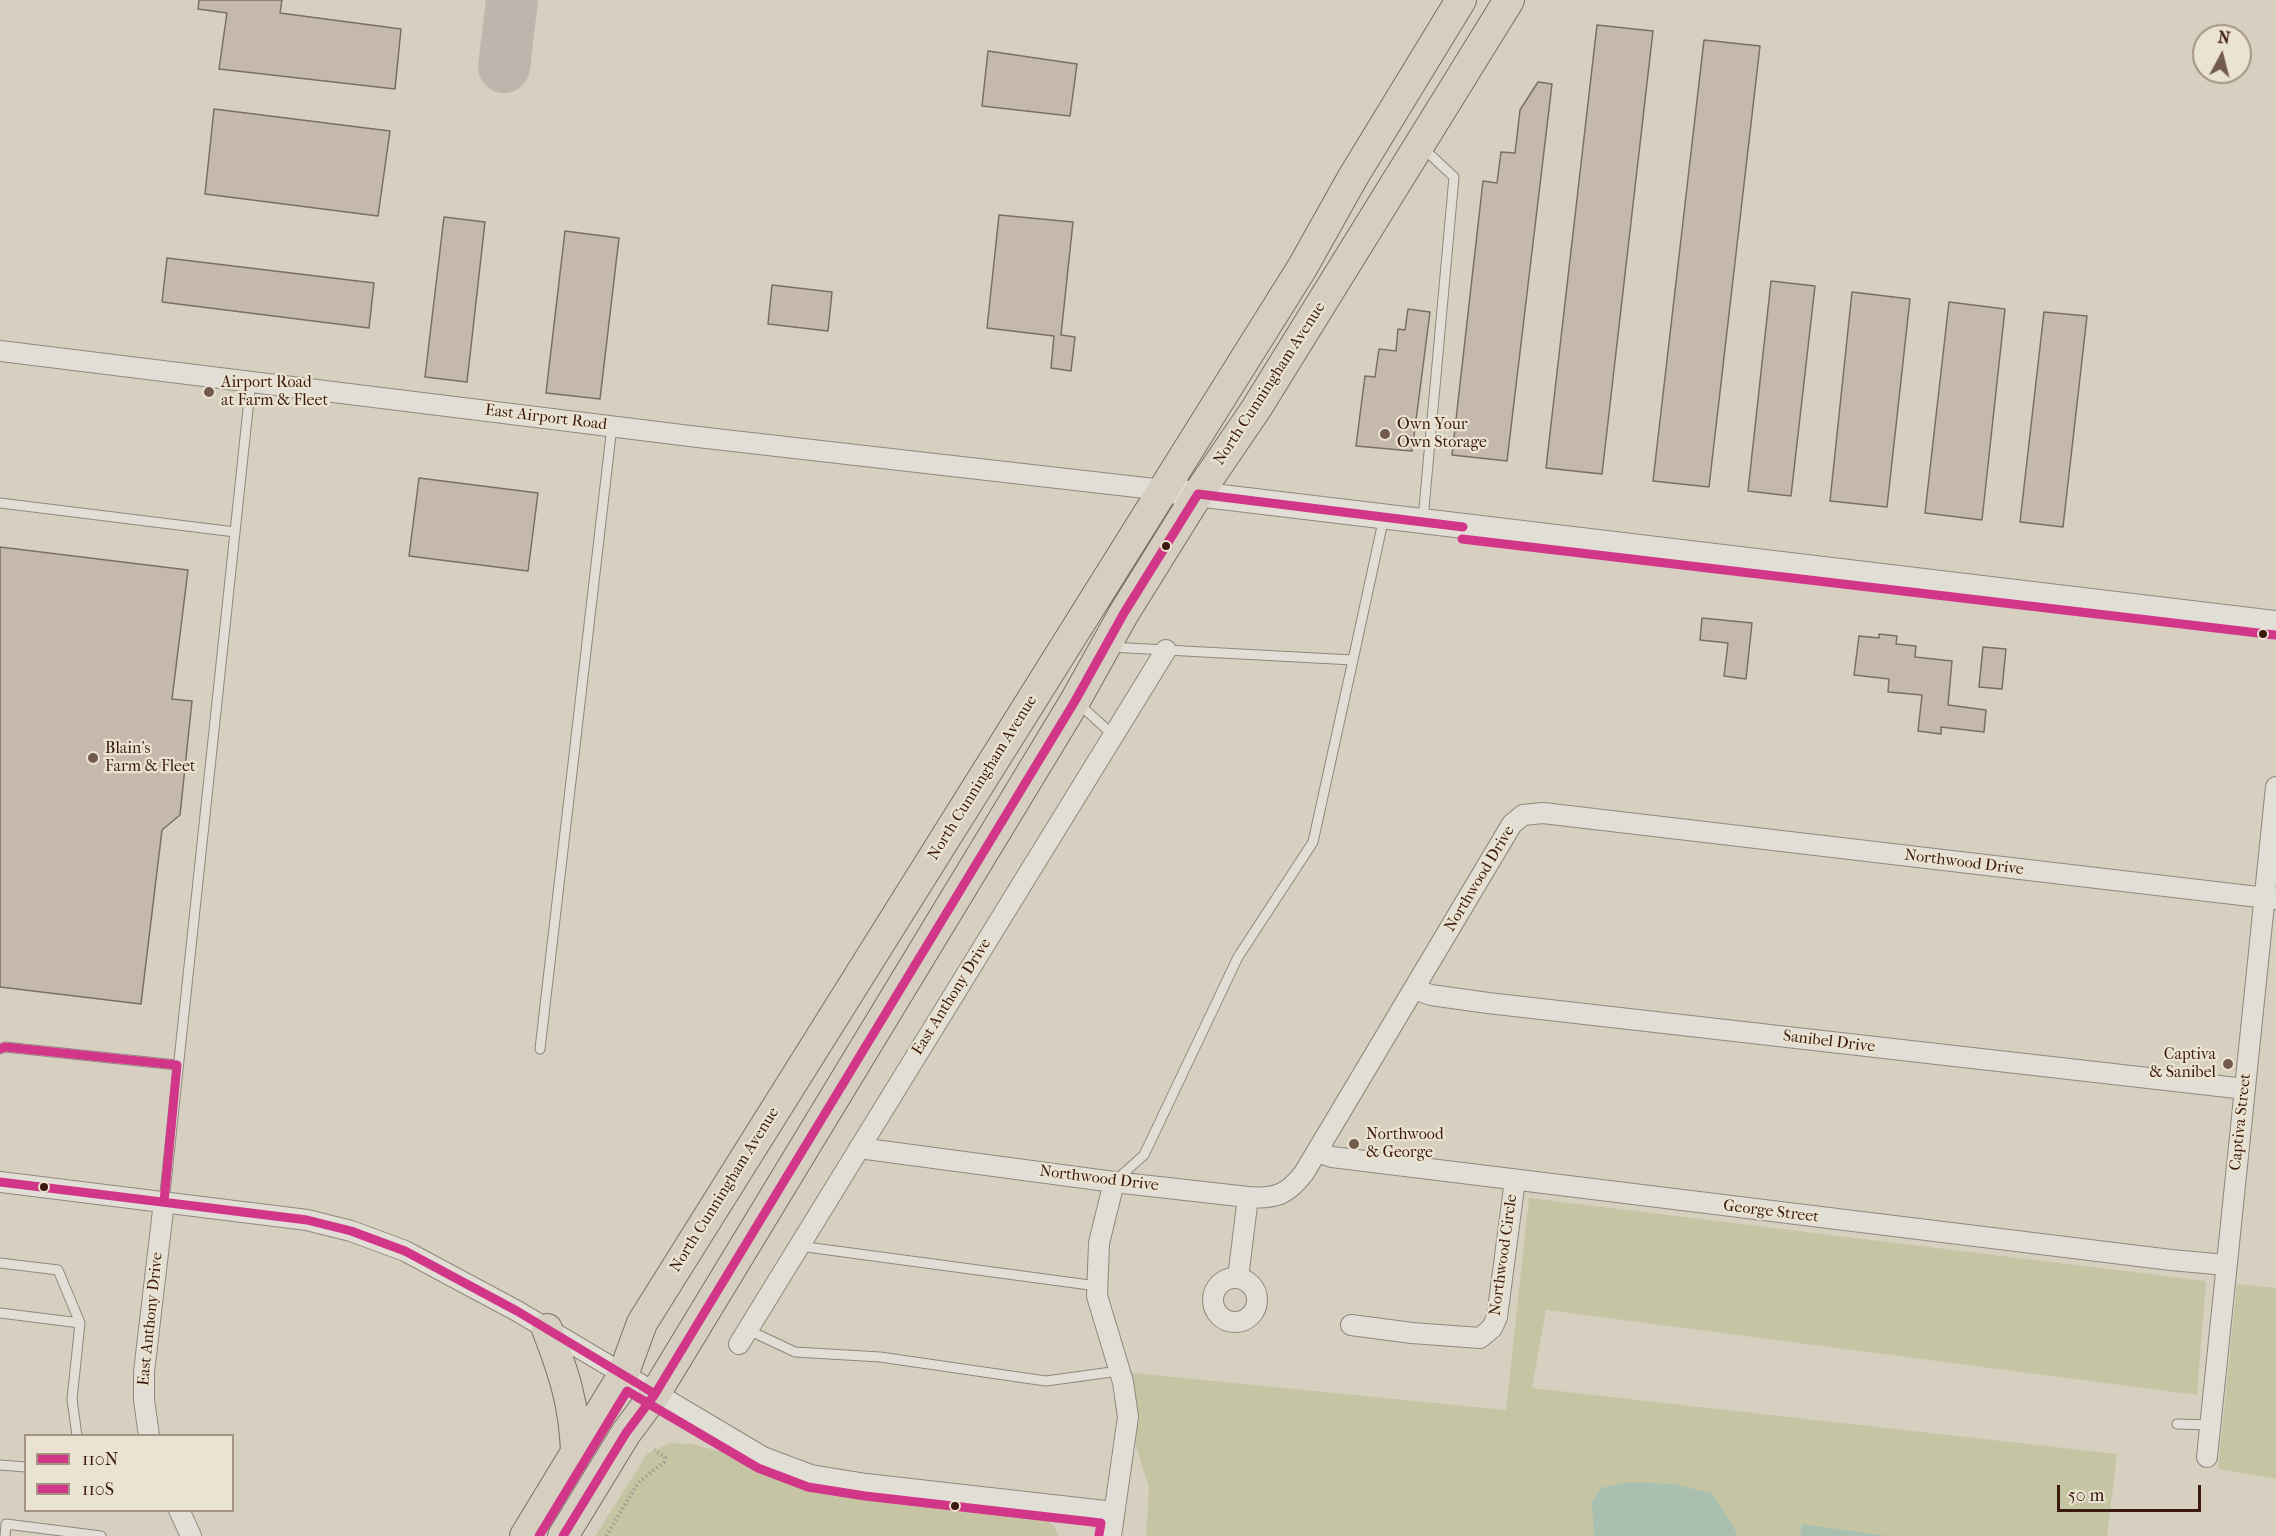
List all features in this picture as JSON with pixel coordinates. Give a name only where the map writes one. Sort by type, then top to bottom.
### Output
[{"type":"main road","name":"North Cunningham Avenue","points":[[525,1536],[623,1375],[642,1323],[1302,268],[1353,177],[1461,0]]},
{"type":"main road","name":"North Cunningham Avenue","points":[[563,1536],[626,1433],[655,1394],[1198,494],[1256,409],[1509,0]]},
{"type":"main road","points":[[547,1329],[566,1377],[576,1451]]},
{"type":"street","name":"East Airport Road","points":[[0,351],[1162,490]]},
{"type":"street","points":[[1162,490],[2276,623]]},
{"type":"street","name":"East Anthony Drive","points":[[744,1337],[1166,650]]},
{"type":"street","name":"Captiva Street","points":[[2207,1457],[2245,1089],[2270,898],[2276,787]]},
{"type":"street","name":"Northwood Drive","points":[[859,1148],[1114,1182],[1248,1197],[1263,1198],[1280,1195],[1293,1188],[1317,1152],[1512,824],[1523,815],[1543,813],[2270,898]]},
{"type":"street","name":"Sanibel Drive","points":[[1414,989],[1431,995],[1488,1003],[2245,1089]]},
{"type":"street","name":"George Street","points":[[1317,1152],[1332,1158],[2159,1259],[2226,1265]]},
{"type":"street","name":"Northwood Circle","points":[[1351,1325],[1412,1333],[1480,1338],[1492,1328],[1497,1317],[1515,1180]]},
{"type":"street","points":[[0,1182],[307,1220],[351,1231],[405,1251],[547,1329],[763,1457],[811,1475],[866,1484],[1114,1512]]},
{"type":"street","points":[[1111,1536],[1128,1417],[1119,1371],[1097,1296],[1097,1286],[1099,1243],[1114,1182]]},
{"type":"street","points":[[1238,1278],[1248,1197]]},
{"type":"street","name":"East Anthony Drive","points":[[149,1434],[144,1400],[144,1372],[164,1202]]},
{"type":"street","points":[[180,1512],[191,1536]]},
{"type":"lane","points":[[1420,145],[1454,177],[1423,522]]},
{"type":"lane","points":[[164,1202],[250,381]]},
{"type":"lane","points":[[540,1049],[612,426]]},
{"type":"lane","points":[[0,503],[235,532]]},
{"type":"lane","points":[[1114,1182],[1144,1155],[1198,1037],[1238,957],[1313,842],[1384,517]]},
{"type":"lane","points":[[1105,646],[1353,660]]},
{"type":"lane","points":[[1075,701],[1113,735]]},
{"type":"lane","points":[[0,1049],[5,1047],[177,1065]]},
{"type":"lane","points":[[799,1246],[1097,1286]]},
{"type":"lane","points":[[0,1263],[58,1270],[80,1323],[72,1399],[77,1434]]},
{"type":"lane","points":[[0,1313],[80,1323]]},
{"type":"lane","points":[[744,1337],[795,1352],[880,1356],[1046,1381],[1119,1371]]},
{"type":"lane","points":[[2177,1424],[2210,1425]]},
{"type":"lane","points":[[0,1465],[24,1467]]},
{"type":"lane","points":[[5,1536],[6,1524],[101,1536]]},
{"type":"path","points":[[606,1536],[638,1483],[664,1462],[665,1457],[654,1450]]},
{"type":"shaded area","points":[[1529,1198],[2206,1281],[2197,1395],[1546,1310],[1532,1388],[2117,1454],[2107,1536],[1146,1536],[1149,1488],[1113,1371],[1506,1410]]},
{"type":"shaded area","points":[[2237,1284],[2276,1288],[2276,1479],[2218,1469]]},
{"type":"shaded area","points":[[670,1443],[691,1444],[735,1455],[787,1478],[839,1492],[1037,1513],[1054,1526],[1059,1536],[595,1536],[647,1454]]},
{"type":"shaded area","points":[[1627,1482],[1674,1484],[1713,1494],[1736,1532],[1736,1536],[1594,1536],[1592,1502],[1601,1488]]},
{"type":"shaded area","points":[[1802,1524],[1888,1536],[1800,1536]]},
{"type":"building","points":[[199,0],[282,0],[280,13],[401,29],[395,89],[219,69],[227,13],[198,9]]},
{"type":"building","points":[[1597,25],[1653,31],[1602,474],[1546,468]]},
{"type":"building","points":[[1704,40],[1760,46],[1709,487],[1653,481]]},
{"type":"building","points":[[988,51],[1077,64],[1070,116],[982,106]]},
{"type":"building","points":[[1538,82],[1552,84],[1507,461],[1452,455],[1483,181],[1497,183],[1501,152],[1515,153],[1520,110]]},
{"type":"building","points":[[214,109],[390,131],[378,216],[205,194]]},
{"type":"building","points":[[999,215],[1073,222],[1061,335],[1075,337],[1071,371],[1051,368],[1054,336],[987,328]]},
{"type":"building","points":[[444,217],[485,222],[467,382],[425,377]]},
{"type":"building","points":[[565,231],[619,238],[600,399],[546,393]]},
{"type":"building","points":[[167,258],[374,283],[369,328],[162,302]]},
{"type":"building","points":[[1771,281],[1815,286],[1791,496],[1748,491]]},
{"type":"building","points":[[772,285],[832,292],[828,331],[768,324]]},
{"type":"building","points":[[1852,292],[1910,299],[1887,507],[1830,501]]},
{"type":"building","points":[[1949,302],[2005,309],[1982,520],[1925,513]]},
{"type":"building","points":[[1408,309],[1430,312],[1412,451],[1356,446],[1365,376],[1375,377],[1379,349],[1396,351],[1398,329],[1405,330]]},
{"type":"building","points":[[2044,312],[2087,316],[2063,527],[2020,522]]},
{"type":"building","points":[[419,478],[538,493],[528,571],[409,556]]},
{"type":"building","name":"Blain's Farm & Fleet","points":[[0,547],[188,570],[172,699],[192,701],[180,815],[162,830],[141,1004],[0,987]]},
{"type":"building","points":[[1702,618],[1752,623],[1746,679],[1724,676],[1728,643],[1700,640]]},
{"type":"building","points":[[1879,634],[1897,636],[1896,644],[1916,646],[1915,657],[1952,661],[1948,705],[1986,710],[1984,732],[1941,727],[1941,734],[1918,731],[1922,695],[1888,692],[1889,679],[1854,675],[1859,636],[1879,638]]},
{"type":"building","points":[[1983,647],[2006,649],[2002,689],[1979,687]]},
{"type":"taxiway","points":[[504,67],[512,0]]},
{"type":"transit line","name":"110N","points":[[563,1536],[626,1433],[655,1394],[1075,701],[1124,613],[1198,494],[1463,527]]},
{"type":"transit line","name":"110S","points":[[1462,539],[2275,635]]},
{"type":"transit line","name":"110N","points":[[0,1049],[5,1047],[177,1065],[164,1202]]},
{"type":"transit line","name":"110N","points":[[0,1182],[307,1220],[351,1231],[405,1251],[517,1311],[655,1394]]},
{"type":"transit line","name":"110S","points":[[539,1536],[627,1391],[758,1468],[808,1487],[865,1496],[1101,1523],[1099,1535]]},
{"type":"place","name":"Airport Road at Farm & Fleet","points":[[209,392]]},
{"type":"place","name":"Own Your Own Storage","points":[[1385,434]]},
{"type":"place","name":"Blain's Farm & Fleet","points":[[93,758]]},
{"type":"place","name":"Captiva & Sanibel","points":[[2228,1064]]},
{"type":"place","name":"Northwood & George","points":[[1354,1144]]}]
